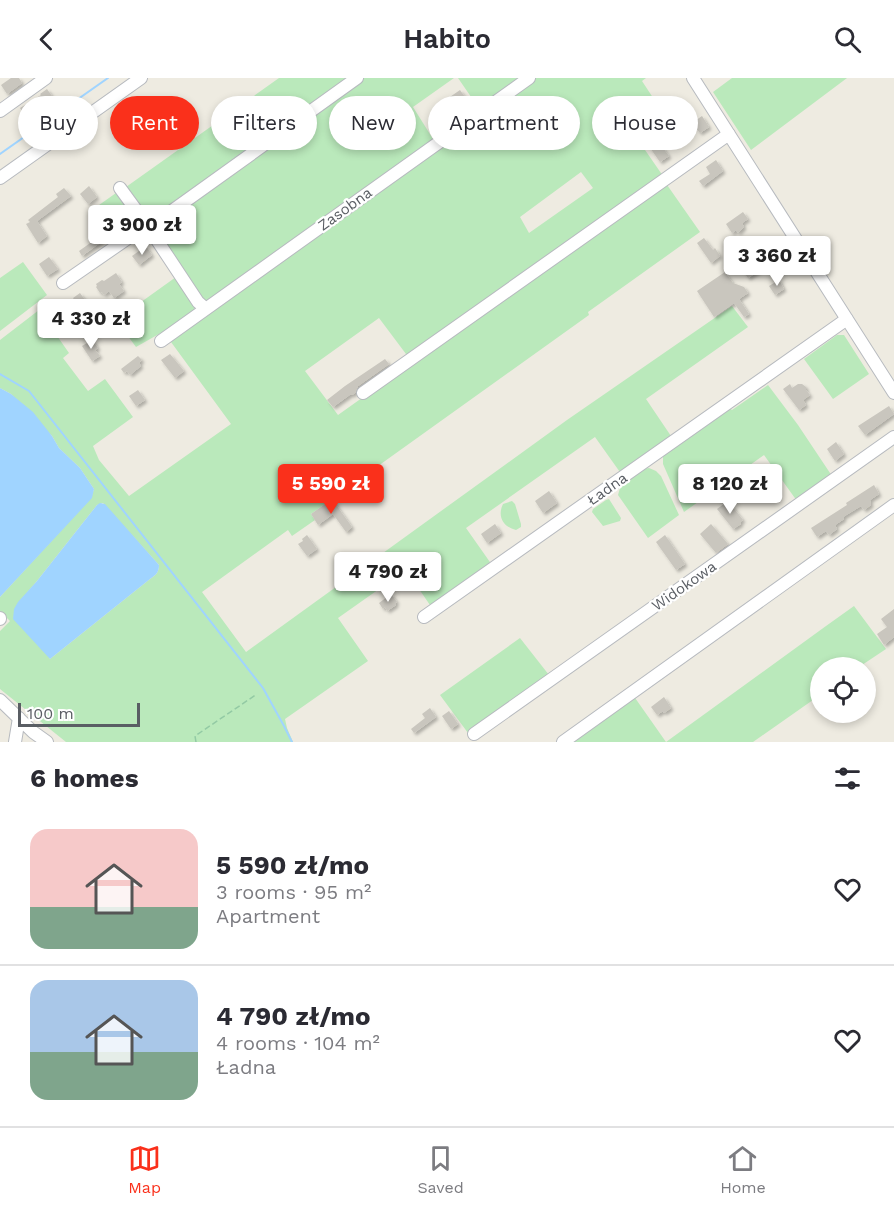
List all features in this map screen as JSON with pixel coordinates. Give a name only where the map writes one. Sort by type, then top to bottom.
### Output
[{"type":"street","points":[[0,111],[46,78]]},
{"type":"street","points":[[0,178],[141,78]]},
{"type":"street","points":[[63,283],[147,225],[162,218],[357,78]]},
{"type":"street","name":"Zasobna","points":[[161,341],[529,78]]},
{"type":"street","points":[[693,78],[894,393]]},
{"type":"street","points":[[363,393],[729,134]]},
{"type":"street","points":[[120,188],[198,302],[206,309]]},
{"type":"street","name":"Ładna","points":[[424,617],[847,319]]},
{"type":"street","name":"Widokowa","points":[[474,734],[894,437]]},
{"type":"street","points":[[563,742],[894,506]]},
{"type":"street","points":[[0,700],[33,732],[47,742]]},
{"type":"street","points":[[15,742],[19,718]]},
{"type":"path","points":[[196,742],[195,736],[257,694]]},
{"type":"green space","points":[[279,78],[352,78],[317,103],[317,96],[254,96]]},
{"type":"green space","points":[[363,78],[454,78],[416,105],[416,96],[338,96]]},
{"type":"green space","points":[[458,78],[519,78],[494,96],[470,96]]},
{"type":"green space","points":[[535,78],[646,78],[642,81],[652,96],[592,96],[592,150],[645,150],[663,176],[409,358],[379,318],[305,371],[338,415],[665,182],[700,232],[588,312],[589,315],[311,514],[315,520],[292,536],[288,530],[202,592],[246,652],[567,420],[732,306],[748,327],[646,399],[673,439],[622,475],[595,437],[466,528],[492,565],[432,608],[406,570],[338,618],[368,661],[285,719],[293,742],[66,742],[0,689],[0,631],[10,621],[0,611],[0,597],[91,498],[94,489],[80,468],[59,448],[52,436],[11,394],[0,388],[0,340],[39,310],[69,353],[63,358],[88,391],[105,379],[133,417],[93,446],[99,460],[129,496],[231,424],[171,342],[172,339],[435,150],[580,150],[580,96],[510,96]],"holes":[[[581,172],[593,188],[529,233],[520,217]],[[103,503],[159,565],[154,576],[50,659],[19,602],[97,505]]]},
{"type":"green space","points":[[732,78],[847,78],[751,150],[713,92]]},
{"type":"green space","points":[[329,102],[329,150],[416,150],[416,112],[428,131],[428,143],[205,302],[154,230],[155,226],[262,150],[317,150],[317,111]]},
{"type":"green space","points":[[211,126],[211,150],[251,150],[152,221],[126,187],[178,150],[199,150],[199,135]]},
{"type":"green space","points":[[116,193],[120,193],[140,222],[117,241],[92,210]]},
{"type":"green space","points":[[23,262],[47,295],[0,331],[0,278]]},
{"type":"green space","points":[[176,277],[195,311],[136,347],[116,320]]},
{"type":"green space","points":[[837,335],[844,335],[869,374],[833,399],[804,359]]},
{"type":"green space","points":[[768,385],[832,476],[797,501],[764,455],[684,512],[663,464],[666,451],[729,408],[732,410]]},
{"type":"green space","points":[[649,468],[661,476],[679,515],[648,538],[618,495],[620,482],[642,469]]},
{"type":"green space","points":[[609,499],[621,518],[620,521],[603,526],[592,512]]},
{"type":"green space","points":[[512,501],[521,524],[521,527],[516,530],[505,524],[501,517],[503,504]]},
{"type":"green space","points":[[854,606],[886,649],[874,657],[810,657],[810,702],[753,742],[666,742]]},
{"type":"green space","points":[[520,638],[549,675],[468,733],[440,695]]},
{"type":"green space","points":[[633,695],[666,742],[568,742]]},
{"type":"water","points":[[0,388],[33,412],[59,448],[80,468],[94,489],[92,498],[0,597]]},
{"type":"water","points":[[100,503],[105,504],[159,565],[158,570],[154,576],[50,659],[13,619],[14,609]]},
{"type":"building","points":[[11,78],[19,78],[22,83],[7,94],[1,85]]},
{"type":"building","points":[[47,89],[52,96],[39,96]]},
{"type":"building","points":[[460,90],[464,96],[451,96]]},
{"type":"building","points":[[702,116],[709,127],[700,133],[698,130],[698,119]]},
{"type":"building","points":[[652,150],[664,150],[669,156],[660,162]]},
{"type":"building","points":[[716,160],[723,171],[703,186],[699,181],[710,174],[706,167]]},
{"type":"building","points":[[89,186],[97,197],[88,204],[80,194]]},
{"type":"building","points":[[64,188],[71,196],[37,221],[47,236],[38,243],[26,224],[58,197],[56,194]]},
{"type":"building","points":[[743,212],[748,219],[742,223],[744,227],[738,233],[736,230],[732,233],[726,224]]},
{"type":"building","points":[[100,221],[107,231],[113,226],[116,231],[82,256],[79,251],[100,236],[93,226]]},
{"type":"building","points":[[704,238],[720,256],[711,263],[697,243]]},
{"type":"building","points":[[146,246],[152,255],[139,265],[132,256]]},
{"type":"building","points":[[49,257],[58,269],[47,276],[39,264]]},
{"type":"building","points":[[751,259],[759,271],[748,278],[739,265]]},
{"type":"building","points":[[725,272],[733,283],[744,287],[748,293],[739,299],[749,314],[744,317],[734,303],[714,317],[697,291]]},
{"type":"building","points":[[116,273],[122,282],[119,284],[124,291],[114,298],[109,291],[104,295],[100,293],[96,284]]},
{"type":"building","points":[[779,280],[784,289],[775,295],[769,286]]},
{"type":"building","points":[[80,293],[90,307],[86,310],[87,312],[71,323],[63,312],[76,303],[73,298]]},
{"type":"building","points":[[92,340],[100,356],[92,361],[82,346]]},
{"type":"building","points":[[170,354],[184,371],[175,378],[161,360]]},
{"type":"building","points":[[138,356],[142,360],[139,363],[141,366],[130,375],[127,371],[124,373],[121,369]]},
{"type":"building","points":[[385,359],[389,364],[358,386],[355,393],[333,407],[327,400],[345,386]]},
{"type":"building","points":[[790,384],[792,388],[802,384],[810,395],[803,400],[806,405],[799,410],[783,389]]},
{"type":"building","points":[[138,390],[145,400],[136,406],[129,396]]},
{"type":"building","points":[[889,406],[894,414],[865,435],[858,426]]},
{"type":"building","points":[[836,442],[844,454],[835,461],[827,449]]},
{"type":"building","points":[[874,485],[879,494],[870,500],[871,505],[864,510],[861,506],[843,517],[844,519],[835,525],[837,529],[829,535],[826,531],[817,537],[811,528]]},
{"type":"building","points":[[549,491],[557,503],[543,513],[535,501]]},
{"type":"building","points":[[332,499],[352,527],[346,532],[333,514],[318,525],[311,514]]},
{"type":"building","points":[[728,501],[743,520],[733,529],[717,509]]},
{"type":"building","points":[[495,524],[501,533],[487,543],[481,534]]},
{"type":"building","points":[[711,524],[728,544],[716,553],[700,534]]},
{"type":"building","points":[[307,535],[317,549],[307,556],[298,544]]},
{"type":"building","points":[[665,535],[685,564],[676,570],[656,542]]},
{"type":"building","points":[[391,594],[397,602],[387,611],[379,603]]},
{"type":"building","points":[[894,609],[894,637],[884,645],[877,634],[887,627],[881,619]]},
{"type":"building","points":[[664,697],[671,708],[657,715],[651,707]]},
{"type":"building","points":[[430,708],[436,717],[414,733],[411,729],[425,718],[422,714]]},
{"type":"building","points":[[449,711],[458,724],[451,729],[442,716]]},
{"type":"waterway","points":[[0,154],[108,78]]},
{"type":"waterway","points":[[0,374],[29,391],[263,688],[292,742]]}]
